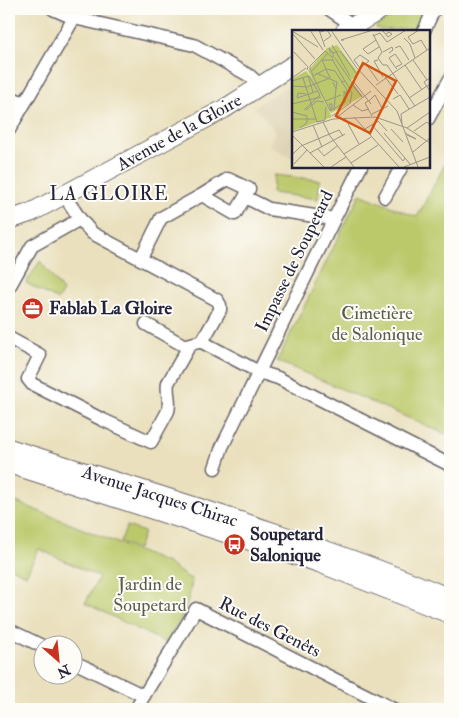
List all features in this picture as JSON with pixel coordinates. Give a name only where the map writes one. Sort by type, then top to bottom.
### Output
[{"type":"main road","points":[[348,29],[382,9]]},
{"type":"main road","name":"Avenue de la Gloire","points":[[9,220],[32,212],[224,108],[292,66]]},
{"type":"main road","name":"Avenue Jacques Chirac","points":[[9,448],[338,555],[450,598]]},
{"type":"main road","name":"Avenue Jacques Chirac","points":[[9,464],[310,560],[450,614]]},
{"type":"street","points":[[53,9],[74,18],[194,46],[250,76],[261,86]]},
{"type":"street","points":[[329,9],[348,22],[348,29]]},
{"type":"street","points":[[424,30],[434,9]]},
{"type":"street","points":[[9,130],[74,18]]},
{"type":"street","points":[[429,117],[450,78]]},
{"type":"street","points":[[9,97],[25,103]]},
{"type":"street","name":"Impasse de Soupetard","points":[[215,468],[222,447],[360,168]]},
{"type":"street","points":[[385,197],[401,168]]},
{"type":"street","points":[[141,258],[162,218],[228,179],[249,189],[235,214],[202,195]]},
{"type":"street","points":[[64,195],[86,227],[98,236],[217,300],[220,310],[202,342]]},
{"type":"street","points":[[245,197],[269,209],[334,219]]},
{"type":"street","points":[[9,287],[32,246],[80,219]]},
{"type":"street","points":[[146,324],[183,345],[189,346]]},
{"type":"street","points":[[9,338],[40,356],[28,379],[32,384],[151,442],[170,406],[168,383],[189,346],[195,342],[202,342],[259,372],[278,378],[450,464]]},
{"type":"street","name":"Rue des Genêts","points":[[144,696],[196,608],[393,709]]},
{"type":"street","points":[[9,630],[32,641]]},
{"type":"street","points":[[82,666],[144,696],[136,709]]},
{"type":"shaded area","points":[[292,84],[292,158],[269,145],[276,131],[254,107]]},
{"type":"green space","points":[[403,9],[429,9],[417,28],[381,30],[376,28],[378,23]]},
{"type":"green space","name":"Cimetière de Salonique","points":[[450,155],[450,436],[277,361],[360,194],[417,217]]},
{"type":"green space","points":[[274,175],[320,180],[318,199],[272,193]]},
{"type":"green space","points":[[40,261],[63,291],[58,300],[26,283]]},
{"type":"green space","name":"Jardin de Soupetard","points":[[9,499],[167,563],[192,580],[189,597],[183,613],[166,643],[85,603],[99,577],[39,549],[26,575],[9,567]]},
{"type":"green space","points":[[127,526],[144,532],[138,549],[120,542]]},
{"type":"place","name":"Fablab La Gloire","points":[[33,308]]},
{"type":"place","name":"Soupetard Salonique","points":[[234,544]]},
{"type":"district","name":"LA GLOIRE","points":[[109,193]]}]
